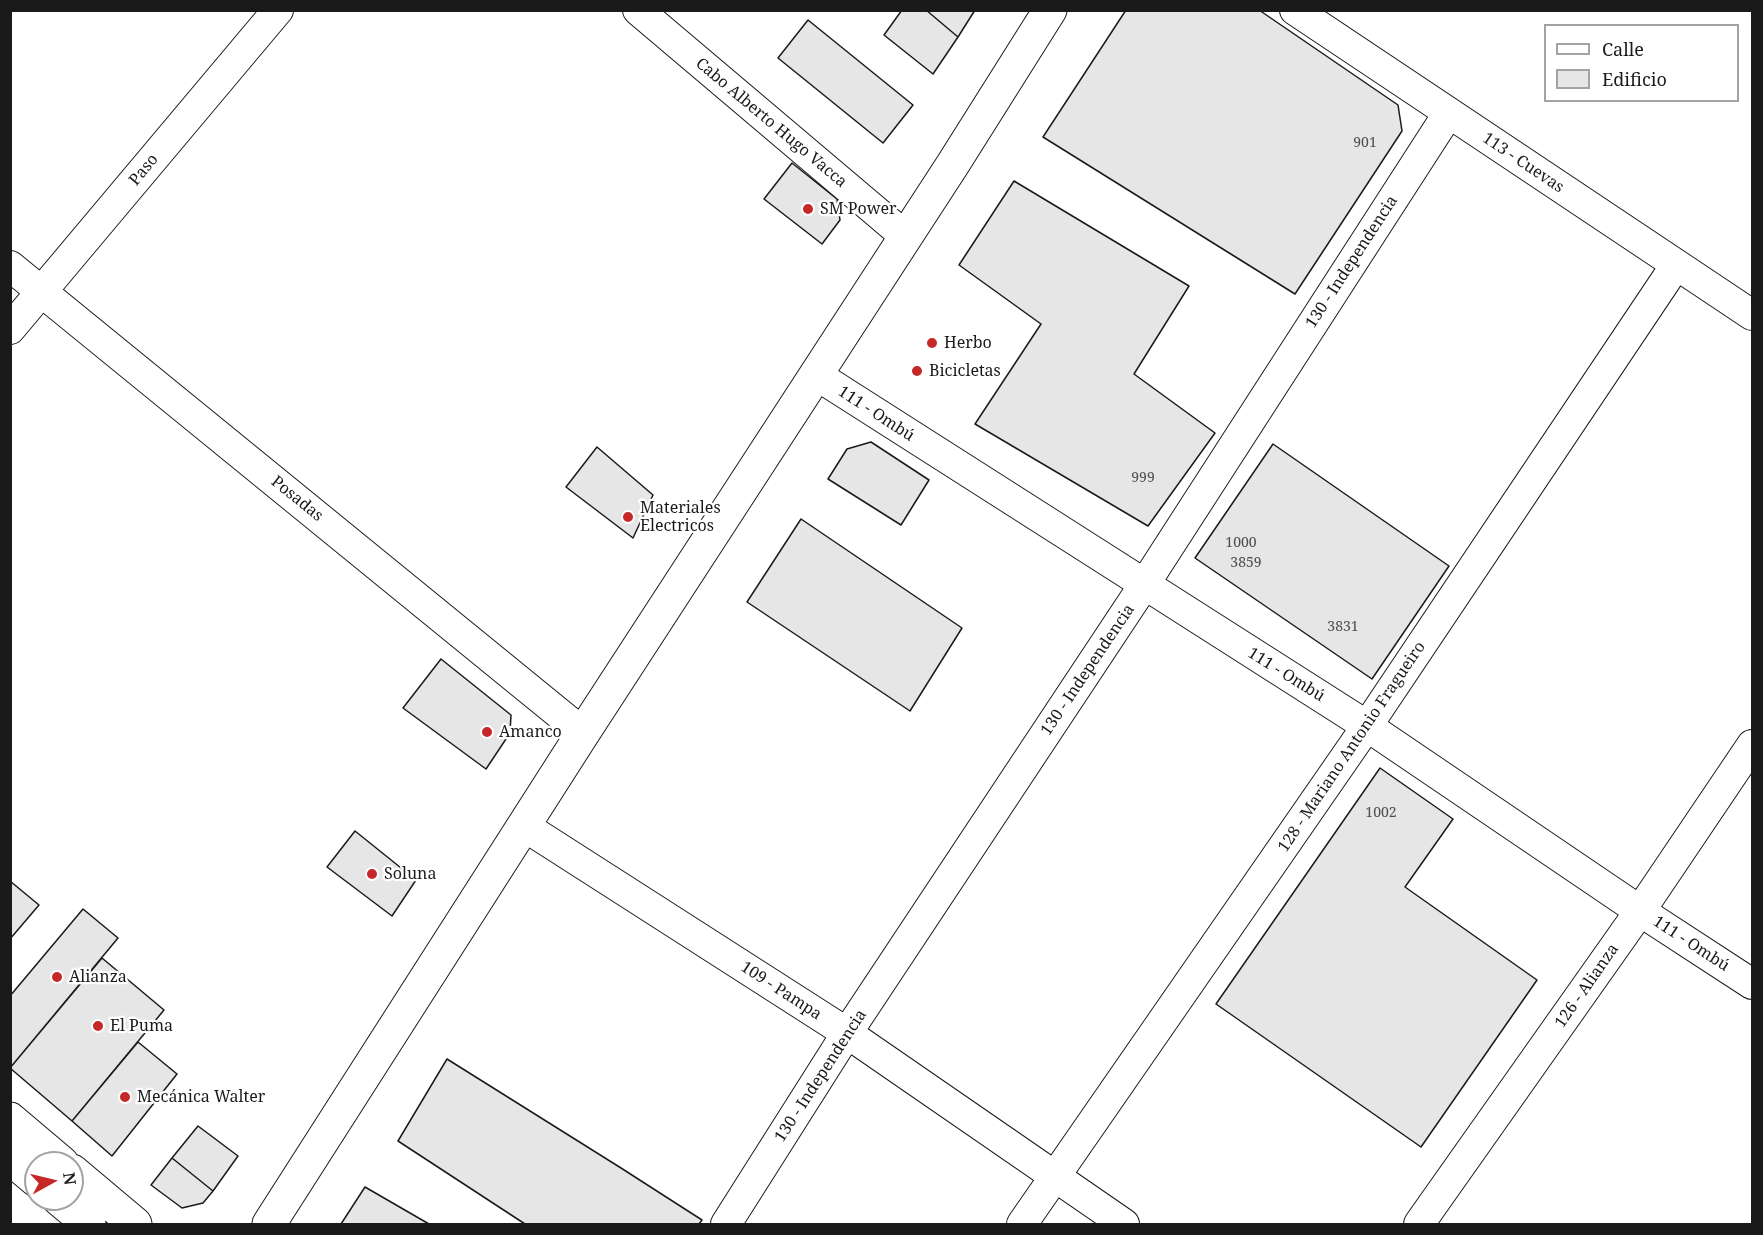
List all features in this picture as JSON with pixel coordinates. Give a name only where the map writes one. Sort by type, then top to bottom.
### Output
[{"type":"main road","points":[[269,1224],[1050,10]]},
{"type":"main road","points":[[10,1119],[48,1151]]},
{"type":"main road","points":[[10,1158],[24,1170]]},
{"type":"main road","points":[[84,1181],[135,1224]]},
{"type":"main road","points":[[73,1211],[89,1224]]},
{"type":"street","name":"Paso","points":[[10,329],[278,10]]},
{"type":"street","name":"Cabo Alberto Hugo Vacca","points":[[638,10],[905,236]]},
{"type":"street","name":"113 - Cuevas","points":[[1294,10],[1752,315]]},
{"type":"street","name":"130 - Independencia","points":[[726,1224],[848,1033],[1144,585],[1448,114]]},
{"type":"street","name":"128 - Mariano Antonio Fragueiro","points":[[1022,1224],[1367,726],[1676,265]]},
{"type":"street","name":"Posadas","points":[[10,266],[583,733]]},
{"type":"street","name":"111 - Ombú","points":[[814,375],[1367,726],[1752,984]]},
{"type":"street","name":"126 - Alianza","points":[[1419,1224],[1640,911],[1752,745]]},
{"type":"street","name":"109 - Pampa","points":[[524,826],[848,1033],[1124,1224]]},
{"type":"building","points":[[902,10],[926,10],[958,37],[933,74],[884,35]]},
{"type":"building","points":[[926,10],[975,10],[958,37]]},
{"type":"building","points":[[1126,10],[1259,10],[1398,105],[1402,131],[1295,294],[1043,137]]},
{"type":"building","points":[[808,20],[913,105],[883,143],[778,58]]},
{"type":"building","name":"SM Power","points":[[792,163],[837,199],[840,220],[822,244],[764,199]]},
{"type":"building","points":[[1014,181],[1189,286],[1134,374],[1215,433],[1148,526],[975,424],[1041,324],[959,265]]},
{"type":"building","points":[[871,442],[929,480],[901,525],[828,479],[847,449]]},
{"type":"building","points":[[1273,444],[1449,566],[1372,679],[1195,558]]},
{"type":"building","points":[[597,447],[653,495],[633,538],[566,487]]},
{"type":"building","points":[[801,519],[962,628],[910,711],[747,602]]},
{"type":"building","points":[[441,659],[511,715],[510,733],[486,769],[403,708]]},
{"type":"building","points":[[1380,768],[1453,819],[1405,887],[1537,980],[1421,1147],[1216,1004]]},
{"type":"building","name":"Soluna","points":[[355,831],[416,880],[392,916],[327,867]]},
{"type":"building","points":[[10,881],[39,905],[10,939]]},
{"type":"building","name":"Alianza","points":[[83,909],[118,938],[10,1068],[10,996]]},
{"type":"building","name":"El Puma","points":[[102,958],[164,1010],[72,1121],[10,1068]]},
{"type":"building","name":"Mecánica Walter","points":[[138,1042],[177,1074],[112,1156],[72,1121]]},
{"type":"building","points":[[447,1059],[702,1220],[699,1224],[525,1224],[398,1141]]},
{"type":"building","points":[[198,1126],[238,1156],[213,1191],[172,1158]]},
{"type":"building","points":[[172,1158],[213,1191],[203,1203],[182,1208],[151,1185]]},
{"type":"building","points":[[365,1187],[429,1224],[341,1224]]},
{"type":"place","name":"SM Power","points":[[808,209]]},
{"type":"place","name":"Herbo","points":[[932,343]]},
{"type":"place","name":"Bicicletas","points":[[917,371]]},
{"type":"place","name":"Materiales Electricos","points":[[628,517]]},
{"type":"place","name":"Amanco","points":[[487,732]]},
{"type":"place","name":"Soluna","points":[[372,874]]},
{"type":"place","name":"Alianza","points":[[57,977]]},
{"type":"place","name":"El Puma","points":[[98,1026]]},
{"type":"place","name":"Mecánica Walter","points":[[125,1097]]}]
